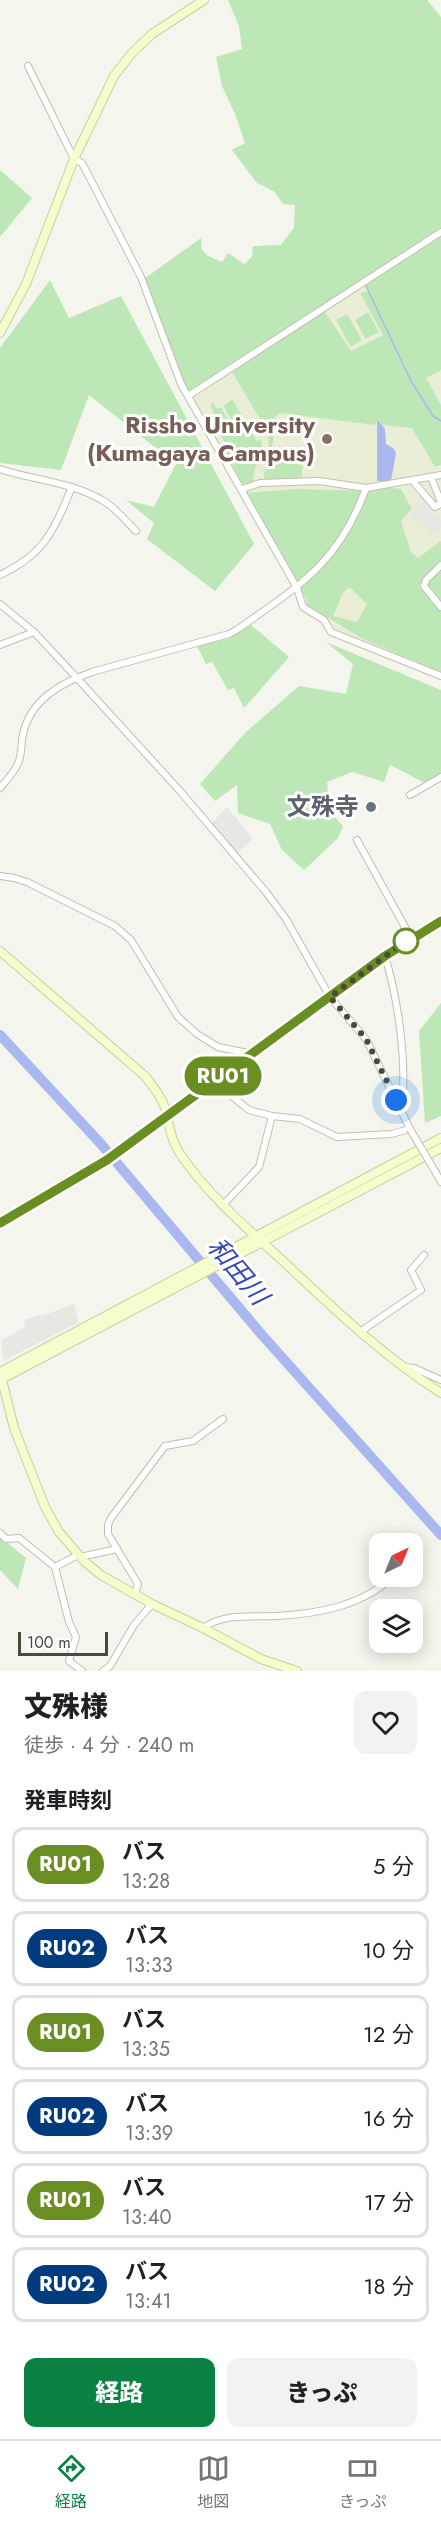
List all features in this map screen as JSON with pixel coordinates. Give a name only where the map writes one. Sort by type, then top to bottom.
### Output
[{"type":"street","points":[[0,333],[7,324],[26,284],[74,159],[122,63],[152,34],[204,0]]},
{"type":"street","points":[[28,66],[74,159],[82,163],[141,277],[181,384],[297,588],[303,607],[324,620],[331,632],[441,676]]},
{"type":"street","points":[[188,396],[441,232]]},
{"type":"street","points":[[0,469],[26,478],[72,487],[104,500],[136,531]]},
{"type":"street","points":[[242,489],[260,483],[319,481],[366,488],[441,475]]},
{"type":"street","points":[[411,480],[432,506],[440,506],[431,477]]},
{"type":"street","points":[[0,575],[34,553],[53,532],[72,487]]},
{"type":"street","points":[[0,788],[20,760],[23,733],[29,717],[44,696],[76,677],[229,634],[297,588],[323,564],[358,510],[366,488]]},
{"type":"street","points":[[441,565],[426,580],[424,586],[441,607]]},
{"type":"street","points":[[0,604],[34,632],[76,677],[180,791],[266,892],[286,919],[330,997],[366,1039],[401,1112],[441,1182]]},
{"type":"street","points":[[0,645],[34,632]]},
{"type":"street","points":[[410,795],[441,777]]},
{"type":"street","points":[[357,840],[411,938]]},
{"type":"street","points":[[0,876],[27,882],[115,926],[131,940],[178,1017],[196,1034],[218,1047],[253,1054]]},
{"type":"street","points":[[0,1223],[107,1160],[385,956],[441,921]]},
{"type":"street","points":[[0,951],[145,1076],[160,1097],[168,1116],[169,1131],[181,1155],[224,1204],[360,1332],[401,1367],[441,1393]]},
{"type":"street","points":[[385,956],[394,992],[403,1061],[404,1093],[401,1112]]},
{"type":"street","points":[[218,1079],[229,1094],[249,1110],[272,1116],[300,1119],[337,1137],[391,1134],[410,1129]]},
{"type":"street","points":[[224,1204],[259,1167],[272,1116]]},
{"type":"street","points":[[260,1240],[441,1138]]},
{"type":"street","points":[[0,1376],[441,1148]]},
{"type":"street","points":[[360,1332],[421,1290],[411,1270],[424,1255]]},
{"type":"street","points":[[0,1367],[0,1376],[14,1428],[45,1508],[59,1532],[79,1556],[100,1575],[152,1605],[203,1628],[261,1659],[297,1671]]},
{"type":"street","points":[[401,1367],[414,1368],[441,1380]]},
{"type":"street","points":[[135,1595],[138,1584],[108,1534],[111,1518],[165,1446],[193,1441],[223,1419]]},
{"type":"street","points":[[0,1533],[6,1539],[19,1538],[54,1567],[69,1622],[76,1637],[69,1661],[82,1671]]},
{"type":"street","points":[[54,1567],[79,1556],[117,1549]]},
{"type":"street","points":[[203,1628],[229,1618],[277,1616],[344,1607],[383,1587]]},
{"type":"street","points":[[103,1671],[112,1668],[134,1625],[152,1605]]},
{"type":"shaded area","name":"Rissho University (Kumagaya Campus)","points":[[441,233],[441,675],[331,631],[309,612],[188,393]]},
{"type":"shaded area","points":[[424,490],[439,508],[432,512],[441,520],[441,528],[431,533],[412,515],[418,501],[417,497]]},
{"type":"shaded area","points":[[227,807],[253,839],[237,853],[211,824]]},
{"type":"shaded area","points":[[74,1304],[79,1322],[3,1361],[1,1341],[25,1327],[24,1320]]},
{"type":"green space","points":[[228,0],[427,0],[441,17],[441,230],[187,392],[144,279],[201,238],[202,250],[208,256],[222,262],[228,253],[244,264],[252,257],[253,246],[281,245],[294,228],[295,205],[283,204],[275,192],[257,183],[232,150],[245,143],[222,86],[216,57],[242,49],[239,26]]},
{"type":"green space","points":[[0,170],[32,198],[0,237]]},
{"type":"green space","points":[[441,233],[441,370],[426,378],[441,405],[441,465],[435,467],[412,428],[382,425],[378,419],[375,425],[280,413],[264,426],[231,370],[325,312],[351,351],[383,335],[360,293],[368,291],[365,284]]},
{"type":"green space","points":[[50,280],[69,318],[121,296],[254,544],[215,591],[147,539],[154,523],[126,500],[154,507],[176,464],[89,395],[61,470],[0,463],[0,348]]},
{"type":"green space","points":[[368,312],[379,332],[366,339],[355,320]]},
{"type":"green space","points":[[347,314],[362,340],[351,347],[336,320]]},
{"type":"green space","points":[[232,399],[243,417],[233,424],[224,406]]},
{"type":"green space","points":[[213,402],[217,409],[221,407],[231,425],[222,430],[210,405]]},
{"type":"green space","points":[[241,422],[249,436],[253,434],[257,441],[261,439],[261,452],[253,482],[242,483],[225,451],[228,449],[220,434]]},
{"type":"green space","points":[[275,429],[272,447],[314,451],[303,452],[302,479],[264,481],[264,473],[270,460],[268,436]]},
{"type":"green space","points":[[383,487],[401,489],[412,509],[401,521],[411,552],[418,558],[441,541],[441,604],[428,583],[418,585],[441,611],[441,672],[363,639],[307,605],[307,600],[243,493],[297,489],[369,491]],"holes":[[[349,587],[367,604],[357,622],[333,616],[343,593]]]},
{"type":"green space","points":[[251,625],[289,657],[244,708],[234,688],[228,690],[212,662],[206,664],[197,646],[229,638]]},
{"type":"green space","points":[[326,642],[441,690],[441,774],[425,783],[390,765],[384,782],[352,772],[327,782],[330,812],[343,826],[338,838],[304,870],[282,850],[270,824],[238,813],[237,785],[215,801],[200,784],[246,732],[299,686],[346,694],[353,664]]},
{"type":"green space","points":[[441,1003],[441,1116],[425,1123],[419,1031]]},
{"type":"green space","points":[[0,1537],[26,1558],[18,1589],[0,1570]]},
{"type":"water","points":[[377,419],[385,429],[386,444],[396,453],[391,481],[377,481]]},
{"type":"waterway","points":[[365,284],[411,381],[433,416],[441,421]]},
{"type":"waterway","name":"和田川","points":[[0,1035],[101,1144],[262,1335],[441,1535]]},
{"type":"bus line","name":"RU01","points":[[0,1223],[107,1160],[385,956],[441,921]]},
{"type":"place","name":"Rissho University (Kumagaya Campus)","points":[[327,439]]},
{"type":"place","name":"文殊寺","points":[[371,807]]},
{"type":"route","points":[[396,1100],[391,1094],[381,1066],[366,1039],[330,997],[406,941]]}]
